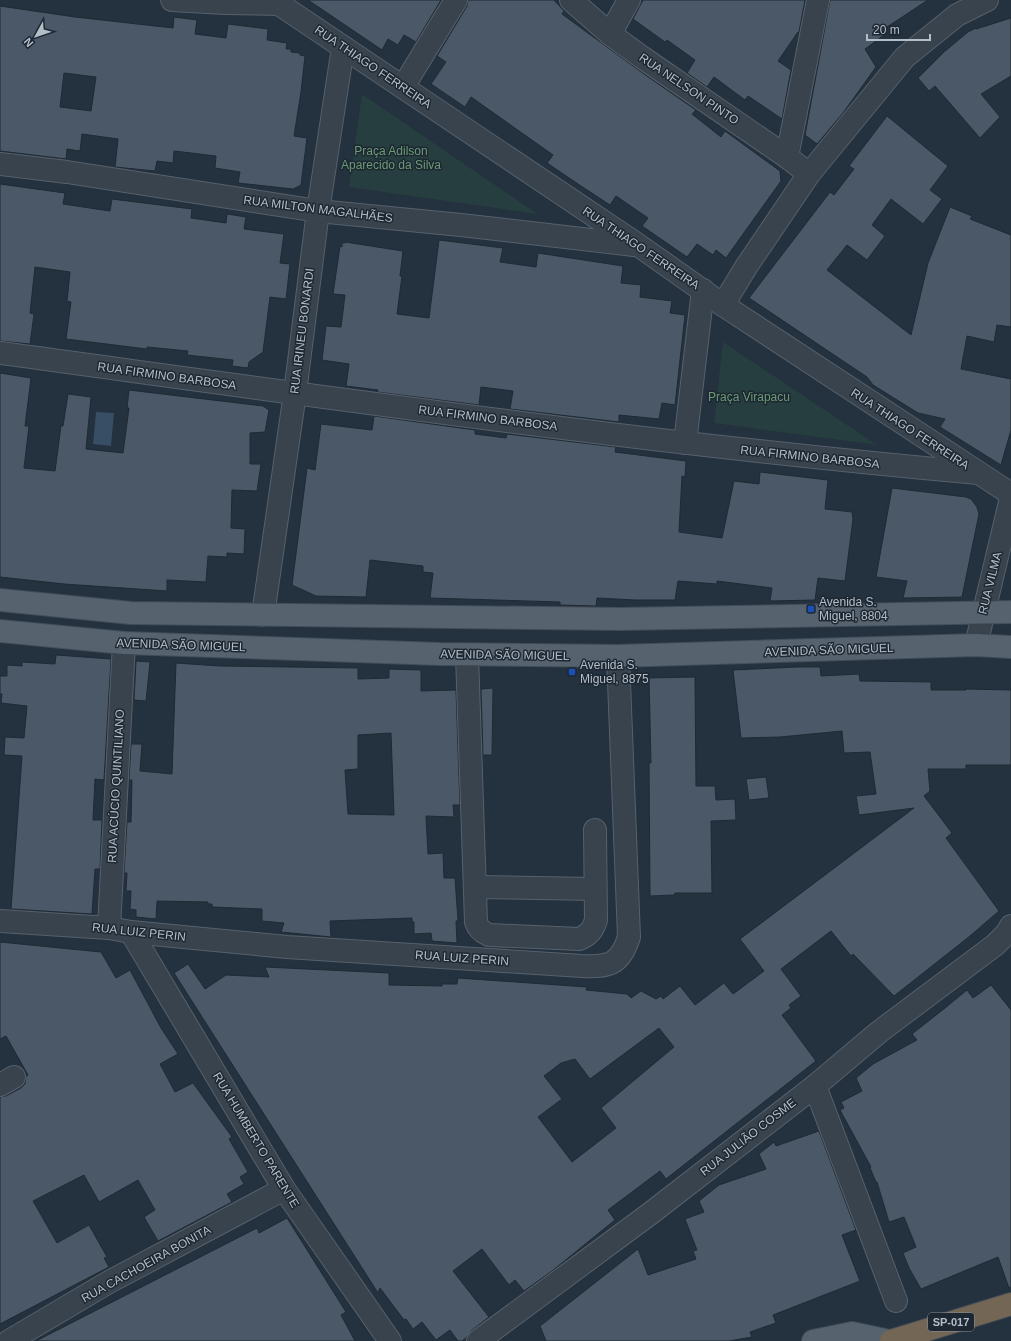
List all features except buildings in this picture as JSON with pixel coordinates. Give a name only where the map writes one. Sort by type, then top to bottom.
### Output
[{"type":"highway","name":"SP-017","points":[[890,1341],[1011,1304]]},
{"type":"main road","points":[[0,600],[131,613],[263,615],[620,619],[1011,612]]},
{"type":"main road","name":"AVENIDA SÃO MIGUEL","points":[[0,631],[124,643],[467,655],[618,656],[976,645],[1011,647]]},
{"type":"main road","points":[[813,1341],[852,1333],[890,1341]]},
{"type":"street","points":[[172,0],[225,4],[279,1]]},
{"type":"street","points":[[403,87],[456,0]]},
{"type":"street","name":"RUA NELSON PINTO","points":[[571,0],[610,34],[787,157],[809,174]]},
{"type":"street","points":[[610,34],[630,0]]},
{"type":"street","points":[[787,157],[818,0]]},
{"type":"street","points":[[723,305],[746,267],[809,174],[905,57],[957,15],[987,0]]},
{"type":"street","name":"RUA THIAGO FERREIRA","points":[[279,1],[343,47],[638,245],[723,305],[1011,494]]},
{"type":"street","name":"RUA IRINEU BONARDI","points":[[263,615],[295,393],[318,211],[343,47]]},
{"type":"street","name":"RUA MILTON MAGALHÃES","points":[[0,164],[67,172],[318,211],[638,245]]},
{"type":"street","points":[[685,443],[703,290]]},
{"type":"street","name":"RUA FIRMINO BARBOSA","points":[[0,353],[295,393],[685,443],[856,462],[978,473]]},
{"type":"street","name":"RUA VILMA","points":[[976,645],[1011,498]]},
{"type":"street","name":"RUA ACÚCIO QUINTILIANO","points":[[109,928],[124,643]]},
{"type":"street","points":[[467,655],[476,922],[482,933],[489,935],[579,939],[585,937],[594,926],[596,920],[595,830]]},
{"type":"street","name":"RUA LUIZ PERIN","points":[[0,921],[109,928],[131,932],[287,947],[558,965],[600,967],[611,964],[625,951],[629,937],[618,656]]},
{"type":"street","points":[[475,887],[595,889]]},
{"type":"street","name":"RUA HUMBERTO PARENTE","points":[[131,932],[284,1189],[390,1341]]},
{"type":"street","name":"RUA JULIÃO COSME","points":[[478,1341],[651,1212],[815,1086],[879,1032],[1010,934]]},
{"type":"street","points":[[815,1086],[896,1301]]},
{"type":"street","name":"RUA CACHOEIRA BONITA","points":[[9,1341],[109,1282],[284,1189]]},
{"type":"green space","name":"Praça Adilson Aparecido da Silva","points":[[362,94],[536,213],[537,214],[349,187]]},
{"type":"green space","name":"Praça Virapacu","points":[[723,342],[874,443],[878,445],[714,423]]},
{"type":"water","points":[[96,412],[114,413],[111,446],[93,444]]},
{"type":"place","name":"Avenida S. Miguel, 8804","points":[[811,609]]},
{"type":"place","name":"Avenida S. Miguel, 8875","points":[[572,672]]}]
